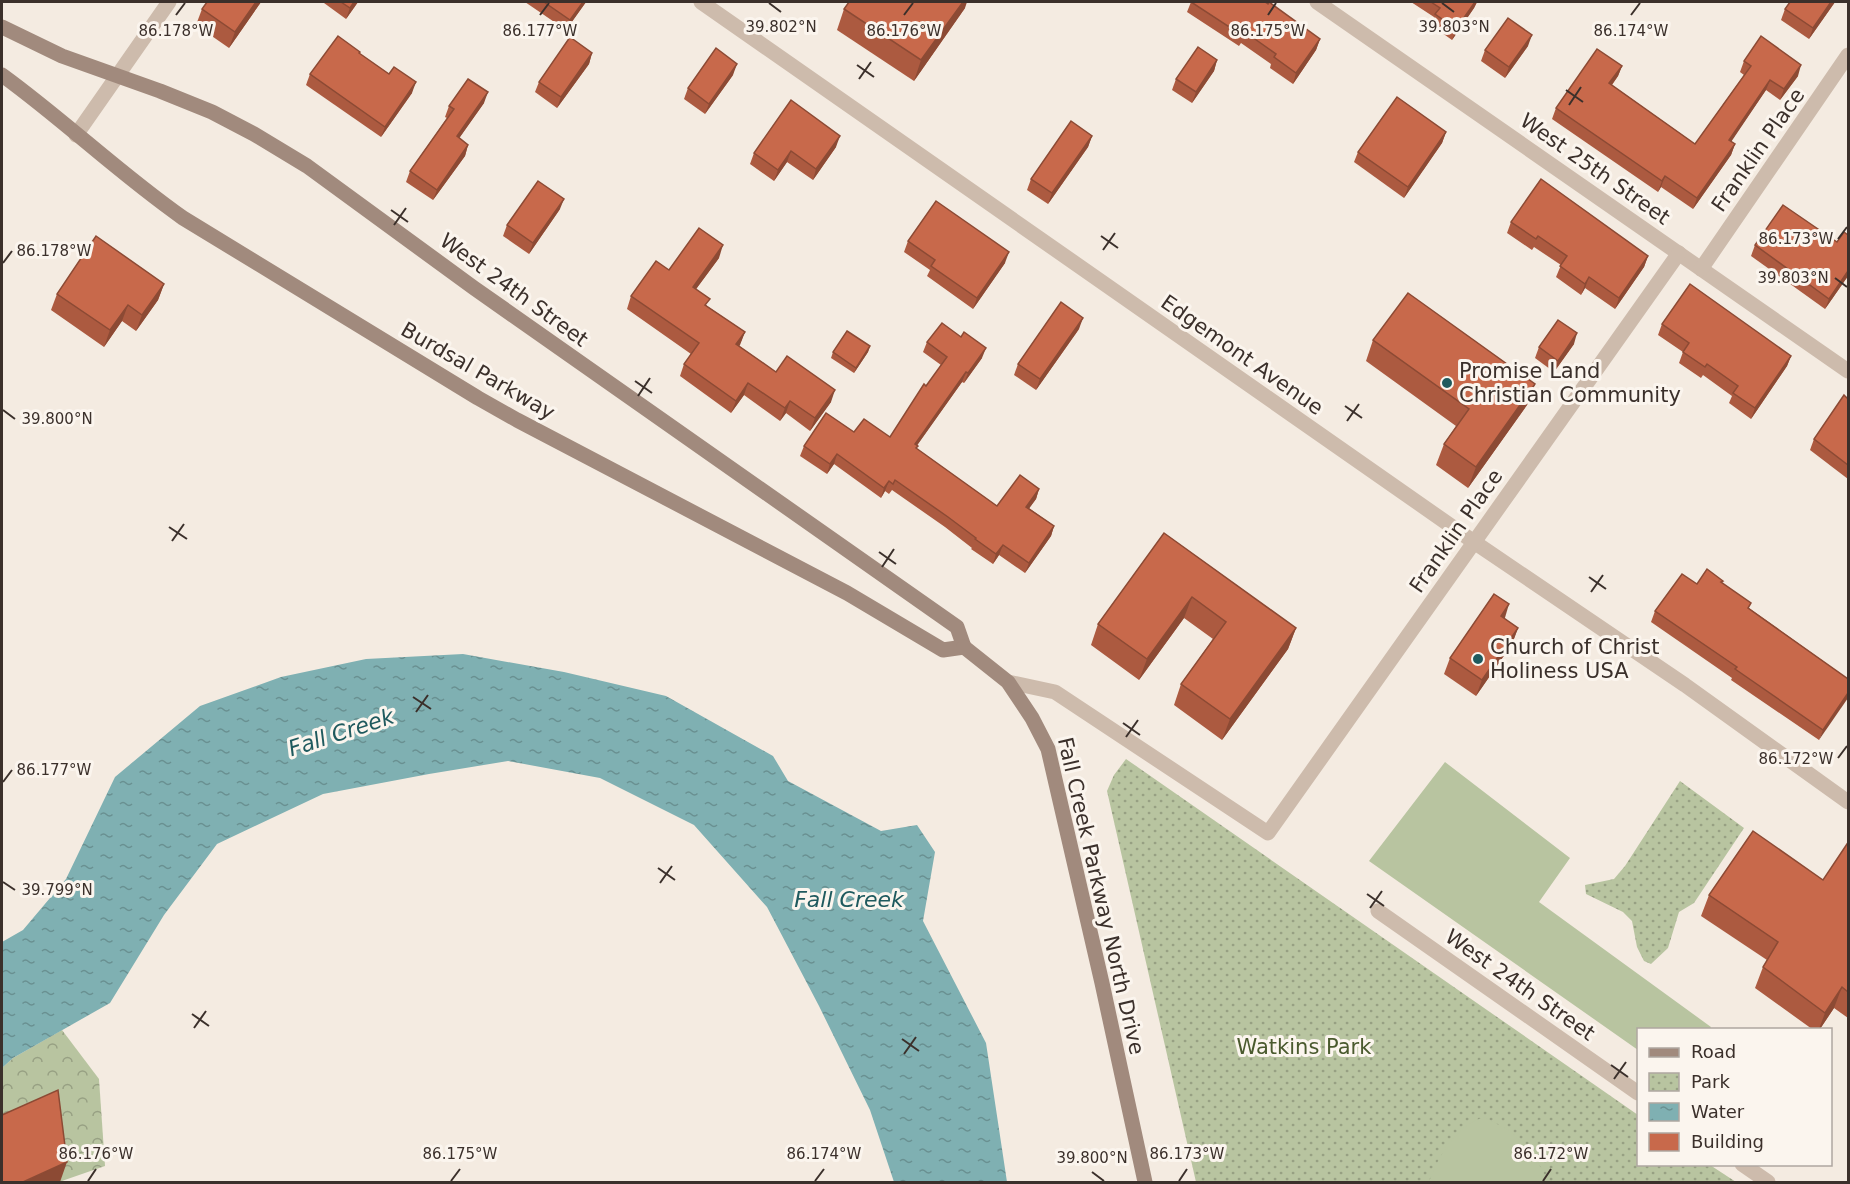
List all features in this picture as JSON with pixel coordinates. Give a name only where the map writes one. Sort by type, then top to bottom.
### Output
[{"type":"street","points":[[76,135],[169,2]]},
{"type":"street","name":"Edgemont Avenue","points":[[701,2],[1474,542],[1685,685],[1848,802]]},
{"type":"street","name":"West 25th Street","points":[[1317,2],[1848,371]]},
{"type":"street","name":"West 24th Street","points":[[2,27],[62,56],[170,94],[221,117],[307,166],[528,326],[957,627],[964,647]]},
{"type":"street","name":"Franklin Place","points":[[1701,269],[1848,55]]},
{"type":"street","name":"Burdsal Parkway","points":[[2,75],[139,186],[183,218],[478,398],[848,592],[943,650],[964,647]]},
{"type":"street","name":"Franklin Place","points":[[1008,682],[1055,692],[1268,833],[1679,253]]},
{"type":"street","name":"Fall Creek Parkway North Drive","points":[[964,647],[1008,682],[1032,718],[1048,749],[1145,1182]]},
{"type":"street","name":"West 24th Street","points":[[1378,910],[1637,1092]]},
{"type":"street","points":[[1745,1166],[1768,1182]]},
{"type":"green space","name":"Watkins Park","points":[[1126,759],[1637,1114],[1637,1166],[1712,1166],[1736,1182],[1196,1182],[1107,791],[1114,775]]},
{"type":"green space","points":[[1445,762],[1570,858],[1539,902],[1711,1027],[1637,1028],[1637,1049],[1369,861]]},
{"type":"green space","points":[[1680,781],[1744,828],[1694,903],[1679,912],[1668,948],[1651,964],[1644,961],[1637,947],[1632,921],[1623,912],[1586,894],[1585,885],[1614,879],[1625,866]]},
{"type":"green space","points":[[62,1030],[99,1079],[105,1166],[59,1182],[2,1133],[2,1068],[13,1058]]},
{"type":"green space","points":[[1484,1117],[1512,1132],[1543,1170],[1545,1182],[1429,1182],[1437,1162],[1449,1143],[1465,1127]]},
{"type":"water","name":"Fall Creek","points":[[463,654],[564,672],[666,696],[773,756],[788,781],[881,831],[917,825],[935,852],[923,921],[986,1043],[1007,1182],[894,1182],[870,1110],[767,907],[694,825],[600,778],[508,761],[323,794],[217,844],[164,915],[110,1003],[13,1058],[2,1068],[2,942],[23,930],[66,879],[115,777],[200,706],[281,677],[366,659]]},
{"type":"building","points":[[207,2],[256,2],[235,32],[202,9]]},
{"type":"building","points":[[341,2],[354,2],[350,8]]},
{"type":"building","points":[[544,2],[583,2],[570,20]]},
{"type":"building","points":[[849,2],[963,2],[921,60],[844,9]]},
{"type":"building","points":[[1191,2],[1265,2],[1268,4],[1269,2],[1320,39],[1296,73],[1274,57],[1276,54],[1245,32],[1243,36]]},
{"type":"building","points":[[1431,2],[1475,2],[1456,29],[1435,14],[1440,8]]},
{"type":"building","points":[[1790,2],[1831,2],[1813,28],[1785,9]]},
{"type":"building","points":[[1508,18],[1532,35],[1509,67],[1485,50]]},
{"type":"building","points":[[338,36],[389,74],[394,67],[416,82],[385,127],[310,74]]},
{"type":"building","points":[[1761,36],[1801,65],[1784,89],[1770,80],[1729,140],[1735,144],[1697,198],[1665,176],[1662,181],[1556,108],[1597,49],[1622,66],[1609,83],[1695,144],[1751,66],[1744,61]]},
{"type":"building","points":[[570,37],[592,53],[561,97],[539,82]]},
{"type":"building","points":[[1198,47],[1217,60],[1196,92],[1176,79]]},
{"type":"building","points":[[716,48],[737,64],[709,104],[688,88]]},
{"type":"building","points":[[468,79],[488,92],[457,136],[468,145],[437,190],[410,171],[454,109],[449,106]]},
{"type":"building","points":[[1397,97],[1446,132],[1408,187],[1358,152]]},
{"type":"building","points":[[791,100],[840,136],[816,169],[791,151],[778,170],[754,153]]},
{"type":"building","points":[[1071,121],[1092,136],[1052,193],[1031,179]]},
{"type":"building","points":[[1541,179],[1648,256],[1619,298],[1589,277],[1585,284],[1560,266],[1567,256],[1538,236],[1536,239],[1511,222]]},
{"type":"building","points":[[538,181],[564,199],[533,243],[507,225]]},
{"type":"building","points":[[936,201],[1009,252],[977,298],[931,266],[935,260],[908,241]]},
{"type":"building","points":[[1783,205],[1837,242],[1844,232],[1848,235],[1848,271],[1829,299],[1755,245]]},
{"type":"building","points":[[699,228],[723,245],[693,287],[710,299],[705,305],[745,332],[736,344],[776,372],[787,356],[835,390],[815,418],[790,401],[785,408],[748,383],[736,401],[684,364],[699,343],[631,296],[656,261],[669,270]]},
{"type":"building","points":[[96,236],[164,284],[142,315],[128,305],[110,330],[57,294]]},
{"type":"building","points":[[1690,284],[1791,356],[1755,408],[1733,393],[1738,386],[1707,364],[1705,367],[1683,352],[1689,343],[1662,324]]},
{"type":"building","name":"Promise Land Christian Community","points":[[1408,293],[1535,384],[1476,467],[1444,444],[1469,409],[1373,340]]},
{"type":"building","points":[[1061,302],[1083,318],[1040,379],[1018,364]]},
{"type":"building","points":[[1558,320],[1577,333],[1558,361],[1539,347]]},
{"type":"building","points":[[942,323],[961,337],[964,332],[986,348],[968,373],[966,372],[915,444],[918,446],[916,448],[997,506],[1020,475],[1039,489],[1026,507],[1054,526],[1029,563],[1003,545],[996,554],[895,480],[893,484],[889,481],[884,488],[837,454],[830,464],[804,446],[826,413],[854,432],[864,419],[890,437],[924,384],[926,386],[947,357],[927,342]]},
{"type":"building","points":[[847,331],[870,346],[856,368],[833,352]]},
{"type":"building","points":[[1844,395],[1848,399],[1848,465],[1814,439]]},
{"type":"building","points":[[1164,533],[1296,628],[1230,719],[1181,684],[1226,622],[1192,597],[1147,659],[1098,624]]},
{"type":"building","points":[[1707,569],[1751,603],[1748,608],[1848,679],[1848,693],[1823,730],[1655,611],[1682,574],[1697,584]]},
{"type":"building","name":"Church of Christ Holiness USA","points":[[1494,594],[1509,604],[1501,616],[1518,628],[1482,680],[1450,658]]},
{"type":"building","points":[[1753,831],[1823,880],[1848,845],[1848,992],[1842,987],[1825,1013],[1763,967],[1778,942],[1709,895]]},
{"type":"building","points":[[58,1090],[67,1162],[23,1182],[2,1182],[2,1115]]},
{"type":"place","name":"Promise Land Christian Community","points":[[1447,383]]},
{"type":"place","name":"Church of Christ Holiness USA","points":[[1478,659]]}]
